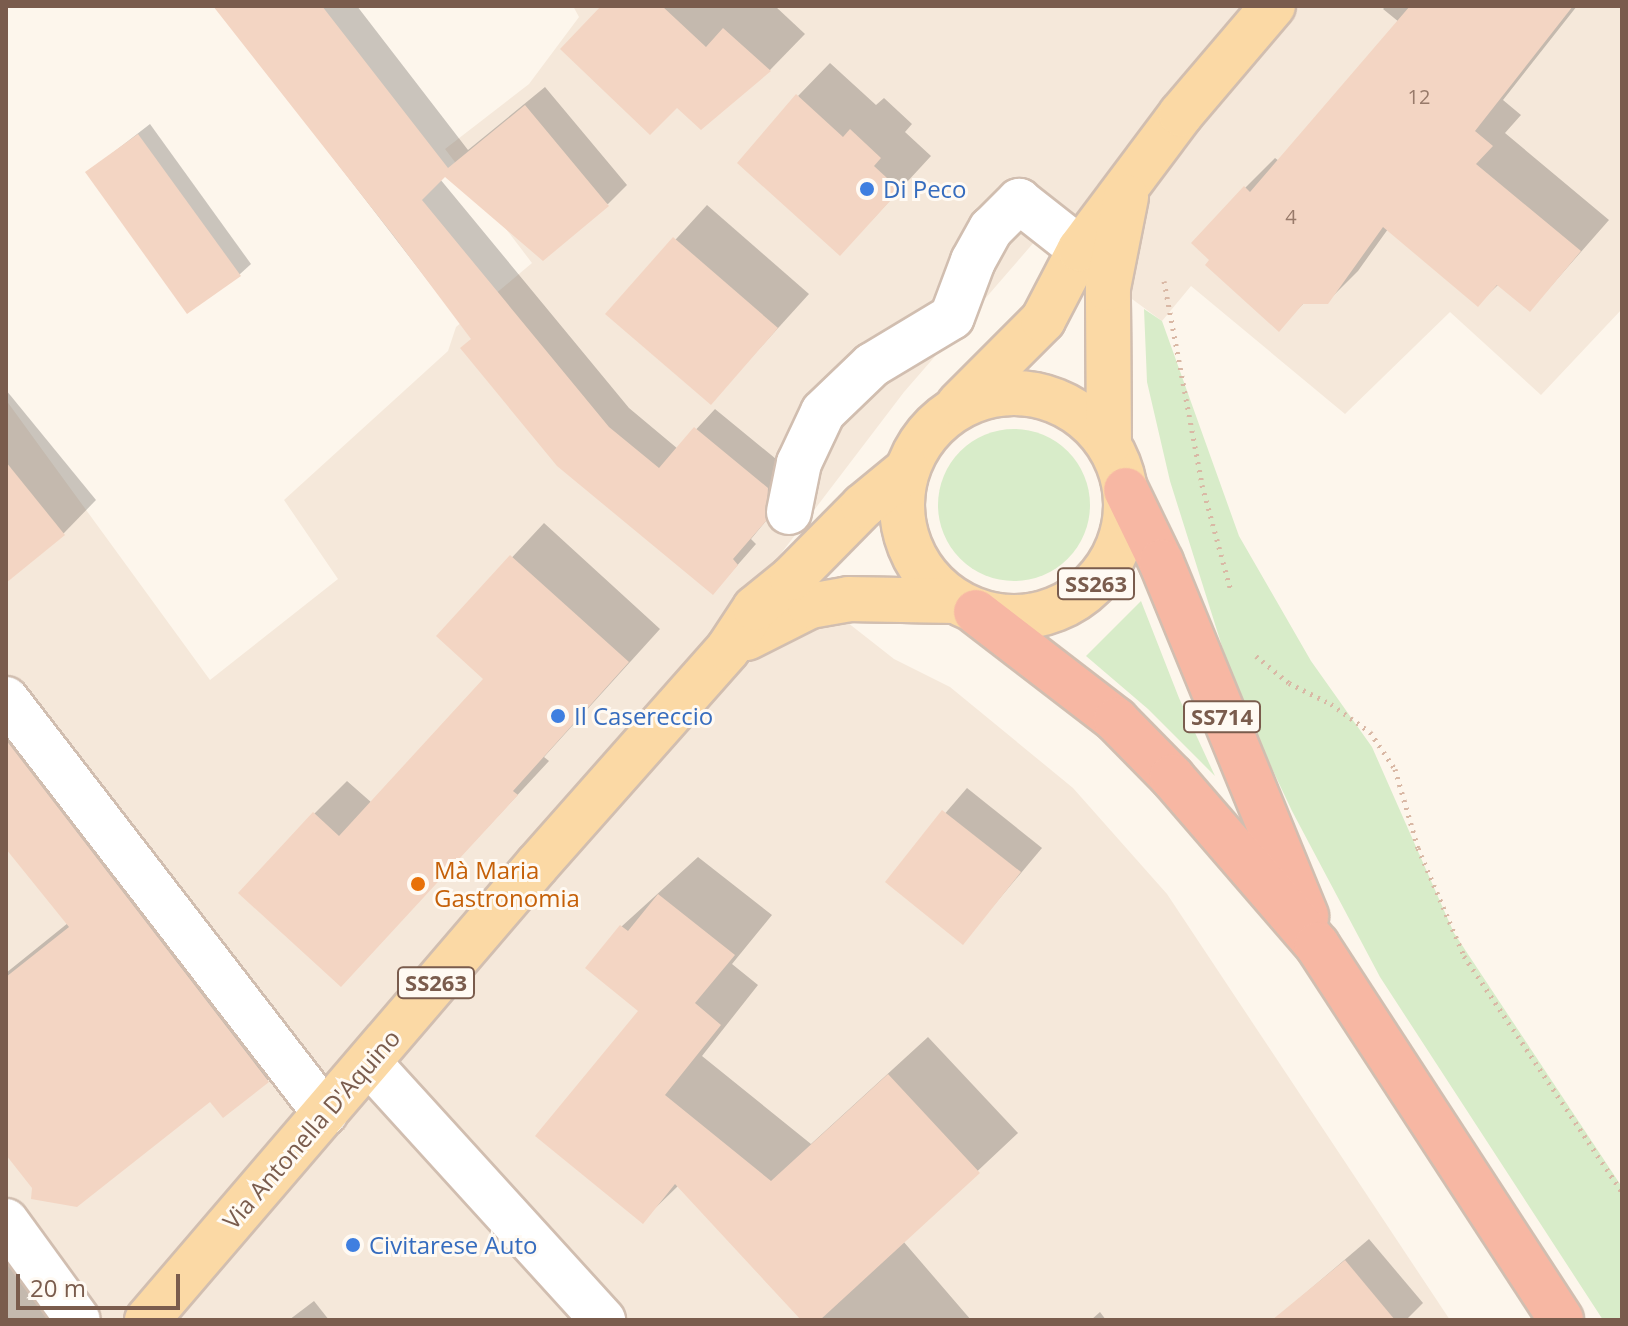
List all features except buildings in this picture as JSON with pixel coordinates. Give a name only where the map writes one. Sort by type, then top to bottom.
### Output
[{"type":"highway","name":"SS714","points":[[1126,490],[1161,562],[1317,945]]},
{"type":"highway","name":"SS714","points":[[966,606],[1116,720],[1172,777],[1317,945],[1561,1320]]},
{"type":"main road","name":"SS263","points":[[1123,207],[1108,288],[1109,443],[1126,490],[1126,522],[1117,554],[1098,582],[1073,602],[1042,615],[1009,618],[966,606],[917,562],[905,533],[902,501],[907,470],[917,447],[1043,320],[1080,249],[1123,207],[1181,114],[1273,6]]},
{"type":"main road","name":"SS263","points":[[952,411],[984,396],[1019,392],[1054,400],[1085,417],[1109,443]]},
{"type":"main road","name":"Via Antonella D'Aquino","points":[[147,1320],[728,649],[755,608],[792,578],[863,506],[907,470]]},
{"type":"main road","name":"Via Antonella D'Aquino","points":[[728,649],[810,606],[848,599],[966,606]]},
{"type":"street","points":[[789,512],[799,463],[823,412],[872,365],[952,317],[973,261],[991,229],[1019,201],[1080,249]]},
{"type":"street","points":[[6,699],[325,1113]]},
{"type":"street","points":[[369,1063],[603,1320]]},
{"type":"street","points":[[6,1221],[78,1320]]},
{"type":"path","points":[[1123,207],[1161,265],[1202,485],[1233,596]]},
{"type":"path","points":[[1251,646],[1256,656],[1289,683],[1331,704],[1370,732],[1395,769],[1418,848],[1464,956],[1622,1192]]},
{"type":"shaded area","points":[[573,6],[1622,6],[1622,309],[1541,395],[1450,312],[1345,414],[1191,286],[1162,321],[1042,233],[904,392],[773,564],[894,659],[950,687],[1073,788],[1167,894],[1450,1320],[6,1320],[6,400],[210,680],[338,579],[284,500],[448,351],[456,327],[532,263],[445,149],[529,84],[579,17]]},
{"type":"green space","points":[[1144,309],[1162,321],[1239,536],[1311,661],[1372,747],[1454,933],[1622,1187],[1622,1320],[1603,1320],[1380,977],[1292,811],[1237,694],[1170,481],[1147,382]]},
{"type":"green space","points":[[1014,429],[1043,434],[1068,451],[1085,476],[1090,505],[1085,534],[1068,559],[1043,576],[1014,581],[985,576],[960,559],[943,534],[938,505],[943,476],[960,451],[985,434]]},
{"type":"green space","points":[[1141,601],[1179,698],[1215,776],[1148,709],[1086,656]]},
{"type":"place","name":"Di Peco","points":[[867,189]]},
{"type":"place","name":"Il Casereccio","points":[[558,716]]},
{"type":"place","name":"Mà Maria Gastronomia","points":[[418,884]]},
{"type":"place","name":"Civitarese Auto","points":[[353,1245]]}]
